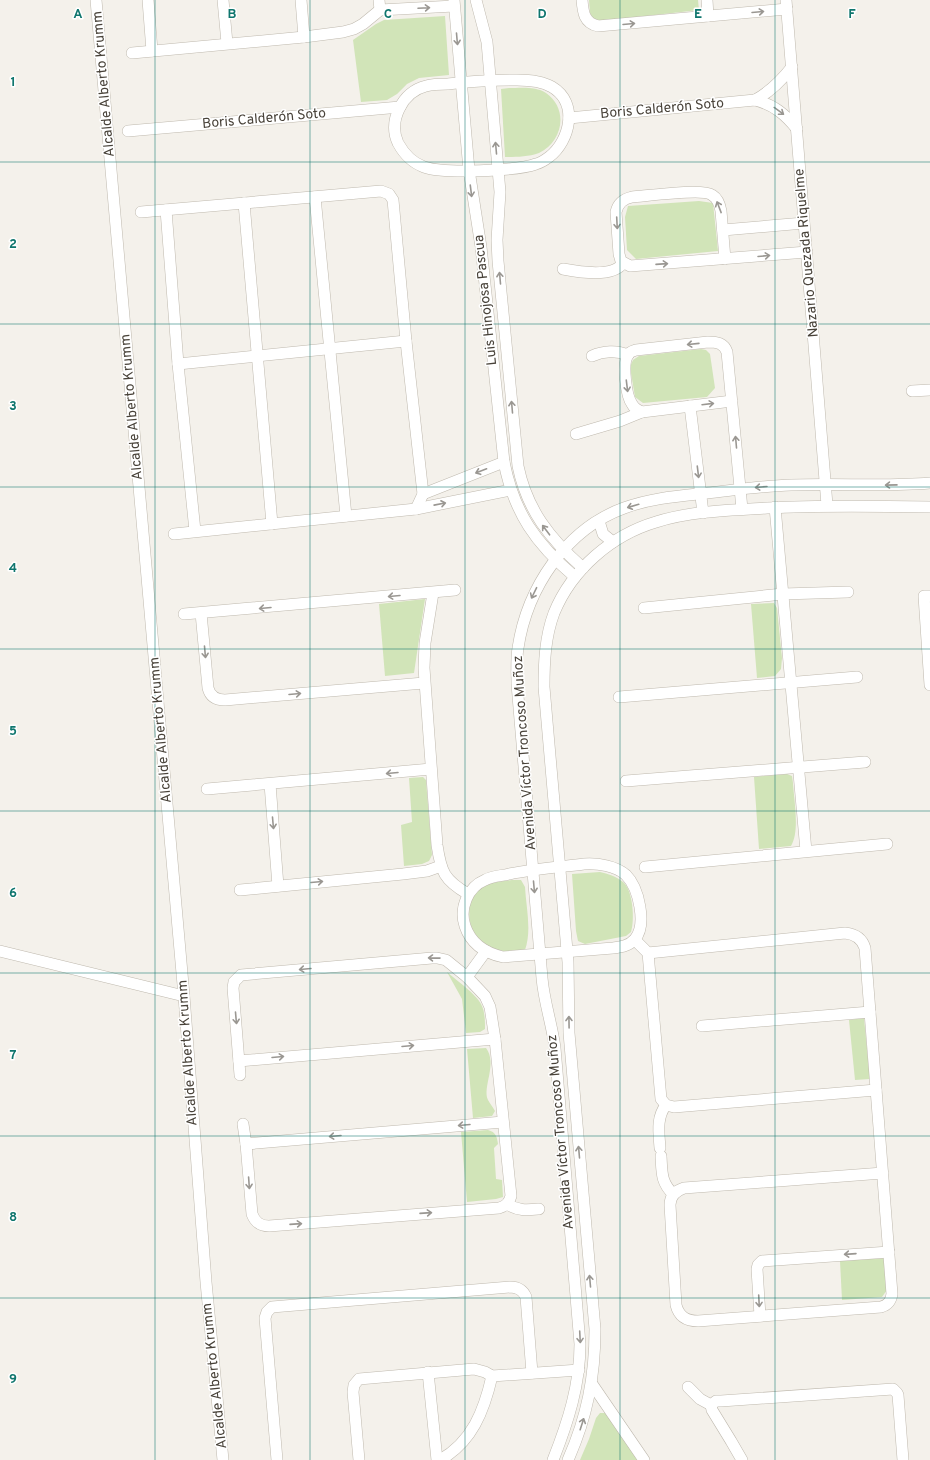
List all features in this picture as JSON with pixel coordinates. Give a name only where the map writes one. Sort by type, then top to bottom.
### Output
[{"type":"street","name":"Alcalde Alberto Krumm","points":[[96,0],[184,996],[206,1282],[224,1460]]},
{"type":"street","points":[[148,0],[152,51]]},
{"type":"street","points":[[223,0],[226,43]]},
{"type":"street","points":[[301,0],[304,37]]},
{"type":"street","name":"Luis Hinojosa Pascua","points":[[476,0],[487,42],[500,203],[497,240],[498,261],[518,466],[521,481],[531,506],[541,523],[563,550],[583,568]]},
{"type":"street","points":[[582,0],[584,14],[590,24],[594,26],[708,16],[786,4]]},
{"type":"street","points":[[706,0],[708,16]]},
{"type":"street","points":[[132,53],[226,43],[304,37],[354,29],[363,24],[379,5],[454,3]]},
{"type":"street","name":"Luis Hinojosa Pascua","points":[[454,3],[469,170],[481,247],[504,462],[515,502],[528,525],[555,560],[575,577]]},
{"type":"street","name":"Nazario Quezada Riquelme","points":[[786,4],[827,505]]},
{"type":"street","name":"Boris Calderón Soto","points":[[569,118],[755,100],[778,84],[792,67]]},
{"type":"street","points":[[528,80],[546,84],[554,88],[560,94],[565,102],[569,118],[569,127],[561,144],[549,157],[535,164],[498,169],[432,169],[415,163],[402,151],[395,134],[394,125],[400,107],[411,94],[426,86],[460,82],[490,81],[528,80]]},
{"type":"street","name":"Boris Calderón Soto","points":[[755,100],[773,106],[786,116],[797,129]]},
{"type":"street","name":"Boris Calderón Soto","points":[[128,131],[400,107]]},
{"type":"street","points":[[141,212],[381,191],[387,192],[392,196],[423,494],[416,509]]},
{"type":"street","points":[[725,259],[721,211],[712,195],[707,192],[627,198],[619,204],[616,212],[619,254],[623,263],[633,266],[725,259],[807,252]]},
{"type":"street","points":[[315,197],[346,516]]},
{"type":"street","points":[[244,203],[256,356],[272,524]]},
{"type":"street","points":[[166,210],[178,364],[195,532]]},
{"type":"street","points":[[723,230],[804,223]]},
{"type":"street","points":[[563,269],[590,273],[612,271],[619,268],[623,263]]},
{"type":"street","points":[[178,364],[406,341]]},
{"type":"street","points":[[592,356],[609,352],[622,352],[628,354],[636,350],[708,342],[722,344],[727,352],[742,509]]},
{"type":"street","points":[[628,354],[624,370],[628,394],[632,405],[637,410],[642,412]]},
{"type":"street","points":[[912,391],[930,390]]},
{"type":"street","points":[[576,434],[620,421],[642,412],[732,401]]},
{"type":"street","points":[[690,406],[703,513]]},
{"type":"street","points":[[423,494],[504,462]]},
{"type":"street","name":"Avenida Víctor Troncoso Muñoz","points":[[553,1460],[568,1421],[579,1370],[580,1344],[553,1033],[544,998],[517,684],[517,650],[523,621],[529,605],[535,590],[563,550],[582,533],[599,521],[623,508],[661,499],[740,489],[791,485],[930,483]]},
{"type":"street","points":[[174,534],[416,509],[511,490]]},
{"type":"street","name":"Avenida Víctor Troncoso Muñoz","points":[[568,1460],[582,1425],[592,1384],[595,1351],[569,1033],[567,952],[544,688],[546,642],[554,614],[561,597],[575,577],[591,560],[613,542],[633,531],[657,521],[703,513],[775,507],[827,505],[930,507]]},
{"type":"street","points":[[775,507],[806,852]]},
{"type":"street","points":[[599,521],[603,534],[613,542]]},
{"type":"street","points":[[184,614],[455,590]]},
{"type":"street","points":[[644,608],[783,594],[848,592]]},
{"type":"street","points":[[433,593],[425,643],[424,683],[437,845],[443,873],[453,884],[468,894],[464,922],[466,930],[479,948],[503,957],[622,947],[630,944],[634,940],[648,953],[661,1099],[666,1105],[674,1108],[876,1090]]},
{"type":"street","points":[[930,596],[924,596],[930,685]]},
{"type":"street","points":[[201,613],[208,688],[210,694],[217,699],[424,683]]},
{"type":"street","points":[[619,697],[857,677]]},
{"type":"street","points":[[626,781],[865,762]]},
{"type":"street","points":[[206,790],[431,770]]},
{"type":"street","points":[[270,784],[278,886]]},
{"type":"street","points":[[645,867],[887,844]]},
{"type":"street","name":"Avenida Víctor Troncoso Muñoz","points":[[468,894],[473,887],[485,879],[532,870],[560,867],[593,864],[609,867],[626,875],[634,887],[638,897],[641,922],[640,929],[634,940]]},
{"type":"street","points":[[240,890],[403,874],[427,871],[441,866]]},
{"type":"street","points":[[648,953],[850,933],[859,937],[865,948],[889,1252],[892,1294],[891,1300],[884,1306],[691,1321],[679,1314],[676,1305],[670,1205],[673,1194],[679,1189],[882,1173]]},
{"type":"street","points":[[0,951],[184,996]]},
{"type":"street","points":[[467,977],[486,951]]},
{"type":"street","points":[[240,1075],[234,985],[238,977],[244,974],[437,958],[446,960],[467,977],[482,992],[488,1001],[495,1039],[511,1196],[507,1204],[499,1208],[265,1226],[258,1223],[252,1214],[244,1124]]},
{"type":"street","points":[[702,1026],[870,1012]]},
{"type":"street","points":[[239,1061],[495,1039]]},
{"type":"street","points":[[666,1105],[662,1110],[659,1119],[663,1179],[664,1184],[673,1194]]},
{"type":"street","points":[[246,1144],[503,1122]]},
{"type":"street","points":[[507,1204],[514,1209],[520,1210],[539,1209]]},
{"type":"street","points":[[760,1316],[758,1265],[762,1261],[889,1252]]},
{"type":"street","points":[[277,1460],[265,1318],[267,1312],[272,1307],[503,1287],[517,1288],[524,1293],[526,1297],[532,1373]]},
{"type":"street","points":[[577,1309],[580,1312],[586,1313],[589,1312],[592,1307]]},
{"type":"street","points":[[359,1460],[353,1392],[356,1382],[364,1378],[474,1369],[492,1376],[579,1370]]},
{"type":"street","points":[[428,1372],[437,1460]]},
{"type":"street","points":[[440,1460],[456,1449],[473,1430],[483,1410],[492,1376]]},
{"type":"street","points":[[592,1384],[644,1460]]},
{"type":"street","points":[[688,1387],[700,1399],[711,1406],[742,1460]]},
{"type":"street","points":[[711,1406],[716,1401],[893,1389],[898,1396],[903,1460]]},
{"type":"green space","points":[[589,0],[698,0],[699,10],[601,21],[593,19],[590,13]]},
{"type":"green space","points":[[445,16],[449,75],[419,78],[407,84],[397,94],[387,100],[361,102],[353,40],[384,20]]},
{"type":"green space","points":[[501,89],[538,89],[546,93],[558,108],[560,125],[558,133],[547,148],[539,153],[518,157],[505,157]]},
{"type":"green space","points":[[699,201],[713,203],[718,251],[636,259],[627,250],[625,217],[628,206]]},
{"type":"green space","points":[[701,349],[706,350],[710,354],[715,388],[707,397],[643,403],[635,397],[630,367],[633,360],[639,356]]},
{"type":"green space","points":[[425,599],[414,673],[385,676],[379,604]]},
{"type":"green space","points":[[774,603],[777,608],[782,658],[781,669],[775,676],[757,678],[751,604]]},
{"type":"green space","points":[[787,774],[792,776],[793,783],[796,816],[794,840],[791,846],[759,849],[754,777]]},
{"type":"green space","points":[[423,777],[426,780],[432,855],[429,861],[422,864],[404,866],[401,825],[412,822],[409,778]]},
{"type":"green space","points":[[600,872],[618,878],[626,886],[631,898],[633,913],[631,932],[626,936],[585,944],[578,941],[576,931],[572,874]]},
{"type":"green space","points":[[521,880],[525,887],[528,918],[527,942],[525,950],[500,951],[492,948],[475,935],[470,922],[469,909],[473,897],[482,887],[491,883]]},
{"type":"green space","points":[[447,972],[478,1000],[484,1013],[485,1029],[480,1032],[466,1033],[462,999]]},
{"type":"green space","points":[[864,1018],[870,1079],[855,1080],[849,1020]]},
{"type":"green space","points":[[486,1048],[491,1061],[487,1095],[488,1100],[495,1111],[492,1116],[473,1118],[467,1049]]},
{"type":"green space","points":[[488,1130],[496,1135],[497,1139],[498,1144],[494,1148],[496,1179],[502,1180],[503,1197],[467,1202],[461,1132]]},
{"type":"green space","points":[[885,1258],[887,1290],[882,1297],[842,1300],[840,1261]]},
{"type":"green space","points":[[600,1413],[605,1413],[611,1418],[638,1460],[580,1460],[596,1418]]}]
